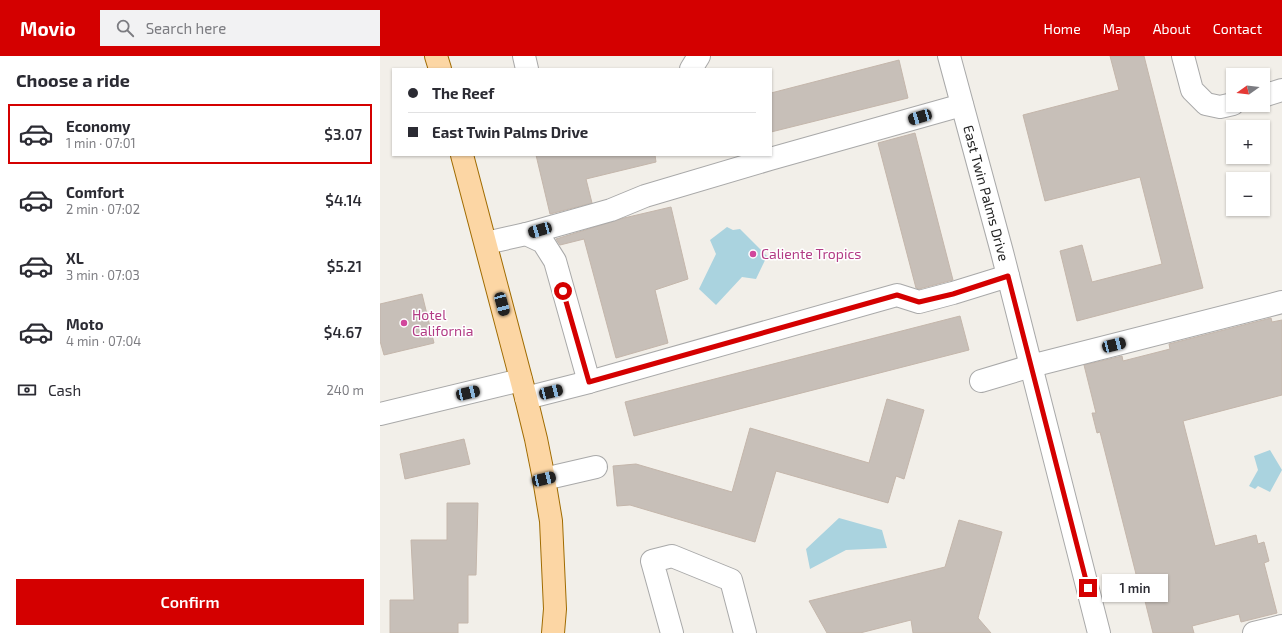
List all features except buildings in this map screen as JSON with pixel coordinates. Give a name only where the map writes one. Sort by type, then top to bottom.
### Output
[{"type":"main road","points":[[436,56],[440,68]]},
{"type":"main road","points":[[462,156],[524,389],[544,479],[551,521],[555,609],[553,633]]},
{"type":"street","points":[[524,56],[527,68]]},
{"type":"street","points":[[692,68],[699,56]]},
{"type":"street","name":"East Twin Palms Drive","points":[[949,56],[1008,276],[1099,633]]},
{"type":"street","points":[[1183,56],[1192,90],[1206,104],[1220,107],[1226,106]]},
{"type":"street","points":[[1270,94],[1282,90]]},
{"type":"street","points":[[486,243],[526,234],[611,210],[645,196],[962,105]]},
{"type":"street","points":[[526,234],[543,242],[555,261],[589,382]]},
{"type":"street","points":[[380,414],[524,389],[589,382],[897,295],[919,302],[953,294],[1008,276]]},
{"type":"street","points":[[981,381],[1031,366],[1282,302]]},
{"type":"street","points":[[544,479],[596,467]]},
{"type":"street","points":[[672,633],[652,561],[672,556],[731,580],[745,633]]},
{"type":"street","points":[[1254,633],[1282,626]]},
{"type":"water","points":[[727,227],[733,230],[740,229],[767,256],[756,279],[742,277],[716,305],[699,289],[716,254],[710,240]]},
{"type":"water","points":[[1270,450],[1282,470],[1270,492],[1258,486],[1255,489],[1249,486],[1258,470],[1254,456]]},
{"type":"water","points":[[839,518],[882,530],[887,548],[846,550],[810,569],[806,549]]},
{"type":"place","name":"Caliente Tropics","points":[[753,254]]},
{"type":"place","name":"Hotel California","points":[[404,323]]},
{"type":"route","points":[[563,291],[589,382],[897,295],[919,302],[953,294],[1008,276],[1088,588]]}]
